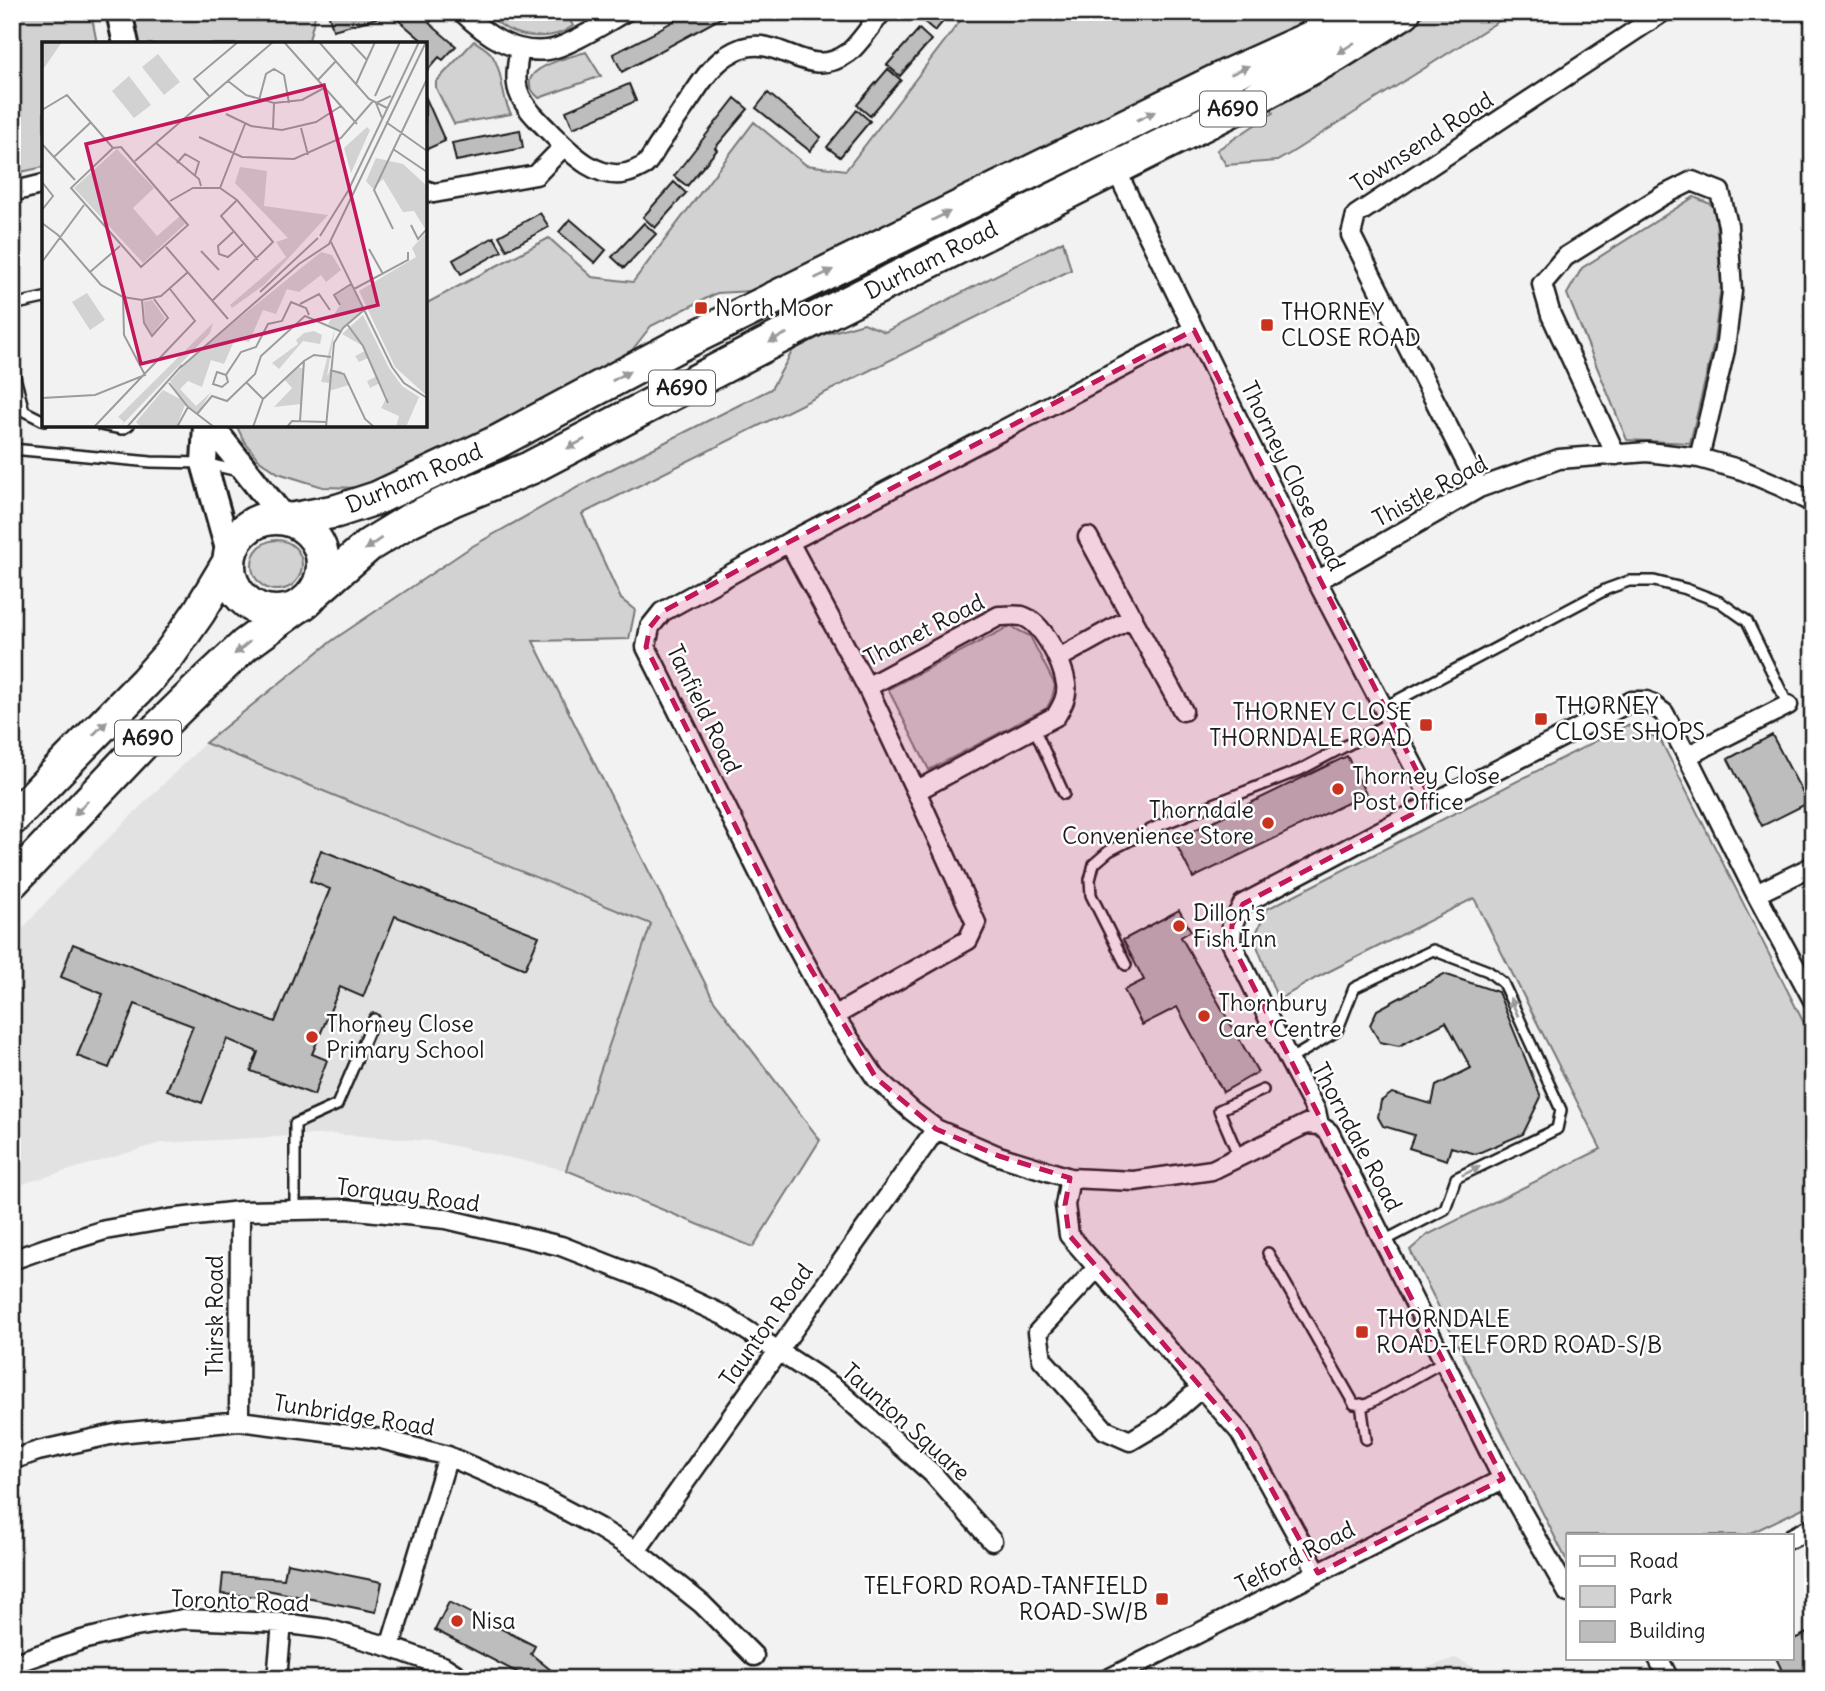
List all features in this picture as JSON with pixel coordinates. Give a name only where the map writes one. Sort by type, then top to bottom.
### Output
[{"type":"highway","name":"Durham Road","points":[[12,882],[151,735],[244,645],[306,599],[369,545],[410,520],[530,468],[801,326],[1107,153],[1228,75],[1361,12]]},
{"type":"highway","name":"Durham Road","points":[[12,819],[169,654],[199,612],[230,559],[239,537],[261,520],[337,511],[377,498],[485,447],[691,340],[1107,153],[1245,103],[1334,55],[1404,12]]},
{"type":"highway","points":[[230,559],[230,577],[236,590],[257,608],[284,612],[306,599],[322,578],[321,550],[314,537],[303,527],[287,519]]},
{"type":"street","points":[[119,12],[126,42]]},
{"type":"street","points":[[462,12],[489,36],[520,49],[550,50],[581,37],[625,12]]},
{"type":"street","points":[[520,49],[516,69],[517,90],[528,110],[586,164],[606,174],[625,175],[644,166],[711,69],[726,55],[744,47],[763,46],[776,48],[804,61],[822,63],[833,60],[849,53],[882,12]]},
{"type":"street","name":"Townsend Road","points":[[1479,488],[1351,235],[1356,215],[1663,12]]},
{"type":"street","points":[[427,191],[434,193],[536,175],[564,146]]},
{"type":"street","name":"Thorney Close Road","points":[[1107,153],[1317,581],[1433,803]]},
{"type":"street","points":[[1616,455],[1551,314],[1542,284],[1565,257],[1662,196],[1692,181],[1720,192],[1728,225],[1732,290],[1725,350],[1699,458]]},
{"type":"street","points":[[12,192],[42,184]]},
{"type":"street","name":"Tanfield Road","points":[[1194,330],[789,542],[662,612],[650,627],[646,647],[787,929],[834,1016],[876,1078],[936,1129],[999,1156],[1070,1178],[1134,1181],[1212,1170],[1306,1124],[1319,1125]]},
{"type":"street","points":[[208,427],[204,463],[230,559]]},
{"type":"street","points":[[210,427],[287,519]]},
{"type":"street","name":"Thistle Road","points":[[1317,581],[1479,488],[1559,459],[1647,452],[1699,458],[1742,470],[1813,503]]},
{"type":"street","points":[[1088,537],[1183,711]]},
{"type":"street","name":"Thanet Road","points":[[789,542],[867,687],[976,923],[968,940],[834,1016]]},
{"type":"street","name":"Thanet Road","points":[[867,687],[999,616],[1023,616],[1038,627],[1059,658],[1067,687],[1063,704],[1056,716],[916,791]]},
{"type":"street","points":[[1059,658],[1133,617]]},
{"type":"street","name":"Thorndale Road","points":[[1566,1589],[1503,1479],[1329,1132],[1319,1125],[1316,1111],[1231,942],[1232,925],[1243,904],[1632,701],[1647,701],[1664,713],[1813,1000]]},
{"type":"street","points":[[1687,757],[1788,705]]},
{"type":"street","points":[[1756,894],[1813,866]]},
{"type":"street","name":"Taunton Road","points":[[636,1551],[936,1129]]},
{"type":"street","points":[[1070,1178],[1065,1205],[1069,1235],[1240,1432],[1318,1573]]},
{"type":"street","name":"Torquay Road","points":[[12,1261],[105,1230],[240,1211],[346,1209],[446,1219],[561,1246],[649,1280],[723,1315],[778,1350]]},
{"type":"street","name":"Thirsk Road","points":[[239,1421],[240,1211]]},
{"type":"street","points":[[1097,1268],[1038,1332],[1042,1359],[1105,1430],[1130,1440],[1162,1422],[1201,1388]]},
{"type":"street","name":"Taunton Square","points":[[778,1350],[835,1388],[932,1473],[992,1541]]},
{"type":"street","name":"Tunbridge Road","points":[[12,1460],[38,1451],[119,1433],[239,1421],[381,1439],[448,1455],[540,1496],[636,1551],[702,1604],[754,1656]]},
{"type":"street","points":[[390,1647],[448,1455]]},
{"type":"street","name":"Telford Road","points":[[1108,1679],[1503,1479]]},
{"type":"street","points":[[1794,1537],[1813,1527]]},
{"type":"street","name":"Toronto Road","points":[[12,1664],[94,1637],[183,1619],[282,1623],[327,1629],[443,1666],[463,1679]]},
{"type":"street","points":[[276,1679],[282,1623]]},
{"type":"street","points":[[1659,1660],[1669,1679]]},
{"type":"lane","points":[[12,305],[42,298]]},
{"type":"lane","points":[[12,366],[24,411],[42,420]]},
{"type":"lane","points":[[12,449],[150,462],[204,463],[247,473]]},
{"type":"lane","points":[[1126,965],[1091,895],[1090,880],[1094,864],[1110,851],[1158,826],[1300,770],[1387,715],[1607,589],[1629,581],[1654,581],[1720,602],[1747,621],[1788,705]]},
{"type":"lane","points":[[1034,727],[1064,794]]},
{"type":"lane","points":[[1289,1060],[1337,1031],[1354,988],[1433,950],[1488,971],[1503,983],[1561,1110],[1557,1129],[1456,1178],[1445,1209],[1384,1241]]},
{"type":"lane","points":[[295,1210],[295,1124],[337,1105],[374,1019]]},
{"type":"lane","points":[[1239,1157],[1219,1110],[1263,1090]]},
{"type":"lane","points":[[1268,1254],[1354,1404],[1366,1405],[1444,1361]]},
{"type":"lane","points":[[1361,1404],[1366,1439]]},
{"type":"highlighted area","points":[[1194,330],[1433,803],[1243,904],[1232,925],[1231,942],[1503,1479],[1318,1573],[1240,1432],[1069,1235],[1065,1205],[1070,1178],[999,1156],[936,1129],[876,1078],[787,929],[646,647],[650,627],[662,612],[789,542]]},
{"type":"shaded area","name":"Thorney Close Primary School","points":[[205,743],[652,924],[566,1170],[431,1141],[332,1134],[161,1143],[12,1187],[12,941],[60,886]]},
{"type":"shaded area","points":[[1455,1658],[1480,1670],[1485,1679],[1396,1679]]},
{"type":"green space","points":[[12,12],[91,12],[97,42],[42,42],[42,167],[12,174]]},
{"type":"green space","points":[[119,12],[316,12],[308,42],[126,42]]},
{"type":"green space","points":[[502,12],[566,12],[573,26],[544,36],[522,34],[495,20]]},
{"type":"green space","points":[[967,12],[1337,12],[769,290],[717,293],[651,326],[622,363],[402,475],[360,488],[323,487],[278,473],[258,459],[237,427],[427,427],[427,303],[549,238],[592,277],[633,282],[754,122],[806,165],[846,170]]},
{"type":"green space","points":[[1414,12],[1513,12],[1277,161],[1226,165],[1217,150],[1273,113],[1268,104]]},
{"type":"green space","points":[[474,41],[488,51],[496,62],[511,114],[454,124],[436,88],[436,82]]},
{"type":"green space","points":[[586,52],[601,76],[539,98],[531,88],[530,80],[535,73],[554,62]]},
{"type":"green space","points":[[1694,197],[1715,206],[1721,286],[1713,348],[1690,443],[1627,440],[1567,294],[1582,268]]},
{"type":"green space","points":[[1063,241],[1071,270],[582,514],[621,599],[635,610],[629,639],[533,641],[713,999],[820,1140],[753,1247],[566,1170],[651,924],[205,743],[333,640],[471,547],[596,477],[771,389],[793,350],[825,334],[864,323],[885,332]]},
{"type":"green space","points":[[277,540],[295,547],[302,565],[295,583],[277,590],[259,583],[252,565],[259,547]]},
{"type":"green space","points":[[1010,626],[1030,636],[1055,685],[1047,708],[929,770],[888,689]]},
{"type":"green space","points":[[1627,725],[1660,739],[1813,1041],[1813,1503],[1749,1534],[1566,1534],[1566,1559],[1410,1250],[1427,1235],[1601,1149],[1474,898],[1278,1000],[1254,938],[1267,909]]},
{"type":"building","points":[[328,12],[381,12],[381,17],[333,30]]},
{"type":"building","points":[[389,12],[425,12],[433,19],[429,23],[456,46],[443,60],[439,57],[427,71],[427,42]]},
{"type":"building","points":[[690,12],[732,12],[622,72],[613,54]]},
{"type":"building","points":[[929,12],[951,12],[935,31],[922,20]]},
{"type":"building","points":[[919,29],[931,40],[900,76],[887,65]]},
{"type":"building","points":[[888,69],[901,80],[870,116],[857,105]]},
{"type":"building","points":[[629,84],[636,101],[573,128],[566,111]]},
{"type":"building","points":[[768,93],[821,137],[810,151],[756,108]]},
{"type":"building","points":[[735,98],[748,109],[687,186],[674,176]]},
{"type":"building","points":[[427,100],[445,141],[427,149]]},
{"type":"building","points":[[857,110],[870,121],[840,157],[827,147]]},
{"type":"building","points":[[520,130],[523,148],[456,161],[452,143]]},
{"type":"building","points":[[674,182],[686,193],[655,228],[643,217]]},
{"type":"building","points":[[540,213],[549,227],[507,250],[499,236]]},
{"type":"building","points":[[570,219],[606,250],[595,263],[559,232]]},
{"type":"building","points":[[644,223],[656,234],[624,268],[612,257]]},
{"type":"building","points":[[494,237],[502,251],[461,274],[453,260]]},
{"type":"building","points":[[1772,735],[1808,803],[1762,826],[1728,759]]},
{"type":"building","points":[[1347,756],[1366,794],[1193,878],[1174,840]]},
{"type":"building","points":[[321,850],[539,936],[525,969],[395,916],[363,997],[340,987],[312,1054],[327,1060],[314,1095],[251,1071],[258,1052],[227,1039],[202,1103],[167,1090],[193,1026],[135,1004],[109,1068],[77,1056],[103,994],[61,977],[73,944],[275,1022],[330,889],[310,881]]},
{"type":"building","name":"Thornbury Care Centre","points":[[1179,910],[1191,931],[1181,937],[1258,1072],[1223,1092],[1177,1007],[1142,1025],[1124,990],[1144,980],[1123,940]]},
{"type":"building","points":[[1444,974],[1498,992],[1541,1097],[1523,1134],[1476,1154],[1451,1147],[1447,1160],[1409,1148],[1414,1135],[1383,1126],[1378,1117],[1381,1101],[1392,1093],[1432,1104],[1436,1086],[1471,1068],[1446,1022],[1399,1046],[1380,1042],[1370,1025],[1377,1010]]},
{"type":"building","points":[[287,1563],[382,1582],[376,1612],[262,1589],[261,1597],[221,1594],[223,1574],[284,1579]]},
{"type":"building","points":[[449,1602],[535,1646],[531,1654],[562,1679],[530,1679],[435,1630]]},
{"type":"building","points":[[1813,1630],[1813,1667],[1786,1679],[1777,1660],[1794,1660],[1794,1639]]},
{"type":"place","name":"North Moor","points":[[701,308]]},
{"type":"place","name":"THORNEY CLOSE ROAD","points":[[1267,325]]},
{"type":"place","name":"THORNEY CLOSE SHOPS","points":[[1541,719]]},
{"type":"place","name":"THORNEY CLOSE THORNDALE ROAD","points":[[1426,725]]},
{"type":"place","name":"Thorney Close Post Office","points":[[1338,789]]},
{"type":"place","name":"Thorndale Convenience Store","points":[[1268,823]]},
{"type":"place","name":"Dillon's Fish Inn","points":[[1179,926]]},
{"type":"place","name":"Thornbury Care Centre","points":[[1204,1016]]},
{"type":"place","name":"Thorney Close Primary School","points":[[312,1037]]},
{"type":"place","name":"THORNDALE ROAD-TELFORD ROAD-S/B","points":[[1362,1332]]},
{"type":"place","name":"TELFORD ROAD-TANFIELD ROAD-SW/B","points":[[1162,1599]]},
{"type":"place","name":"Nisa","points":[[457,1621]]}]
